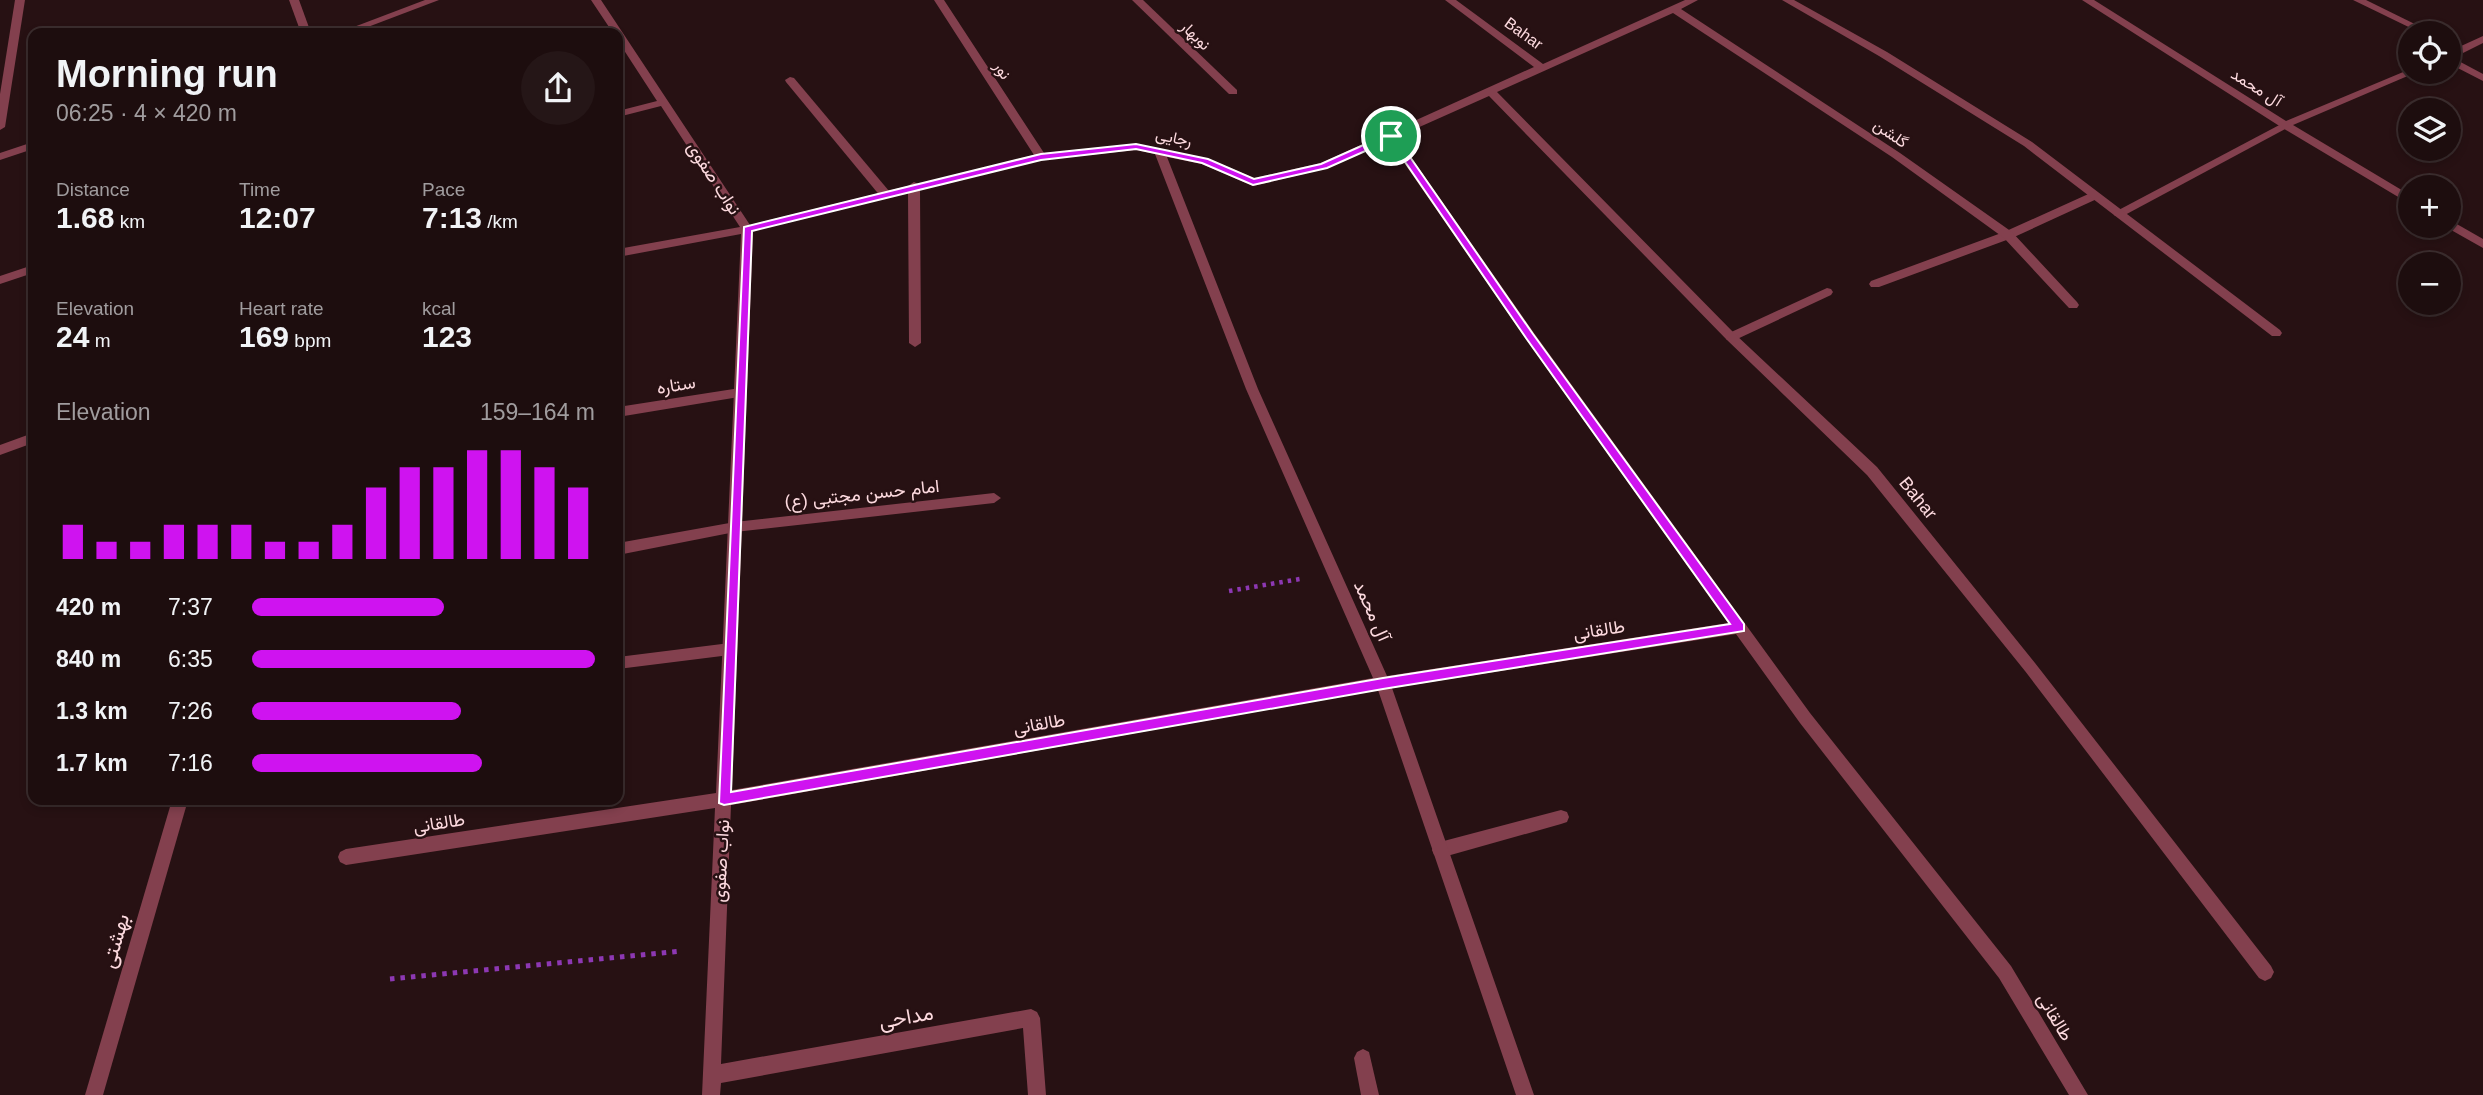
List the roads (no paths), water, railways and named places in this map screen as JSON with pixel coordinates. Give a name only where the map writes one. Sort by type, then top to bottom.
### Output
[{"type":"street","points":[[0,127],[20,0]]},
{"type":"street","points":[[294,0],[304,28]]},
{"type":"street","points":[[356,28],[434,0]]},
{"type":"street","name":"نواب صفوی","points":[[596,0],[615,28]]},
{"type":"street","name":"نور","points":[[939,0],[1041,157]]},
{"type":"street","name":"نوبهار","points":[[1137,0],[1233,92]]},
{"type":"street","name":"Bahar","points":[[1450,0],[1544,69]]},
{"type":"street","name":"رجایی","points":[[623,252],[747,229],[1041,157],[1136,147],[1205,161],[1253,182],[1324,166],[1693,0]]},
{"type":"street","points":[[1787,0],[1883,54],[2028,144],[2276,333]]},
{"type":"street","name":"آل محمد","points":[[2087,0],[2398,193]]},
{"type":"street","points":[[2358,0],[2403,21]]},
{"type":"street","name":"گلشن","points":[[1674,9],[1896,155],[2008,235],[2073,305]]},
{"type":"street","points":[[2462,50],[2483,39]]},
{"type":"street","name":"نواب صفوی","points":[[623,40],[747,229],[711,1095]]},
{"type":"street","points":[[2461,65],[2483,78]]},
{"type":"street","points":[[2119,213],[2285,125],[2398,78]]},
{"type":"street","points":[[790,80],[885,194]]},
{"type":"street","name":"Bahar","points":[[1492,92],[1731,337],[1872,471],[2029,667],[2265,972]]},
{"type":"street","points":[[623,113],[664,102]]},
{"type":"street","name":"طالقانی","points":[[1391,136],[1530,336],[1805,718],[2005,972],[2079,1095]]},
{"type":"street","points":[[0,157],[28,147]]},
{"type":"street","name":"آل محمد","points":[[1159,151],[1252,389],[1383,684],[1525,1095]]},
{"type":"street","points":[[914,186],[915,343]]},
{"type":"street","points":[[1875,284],[2008,235],[2095,195]]},
{"type":"street","points":[[2461,231],[2483,244]]},
{"type":"street","points":[[0,280],[28,271]]},
{"type":"street","points":[[1731,337],[1827,292]]},
{"type":"street","name":"ستاره","points":[[623,411],[740,393]]},
{"type":"street","points":[[0,450],[28,440]]},
{"type":"street","name":"امام حسن مجتبی (ع)","points":[[623,548],[735,527],[994,498]]},
{"type":"street","name":"طالقانی","points":[[346,857],[724,799],[1383,684],[1740,627]]},
{"type":"street","points":[[623,662],[730,649]]},
{"type":"street","name":"بهشتی","points":[[94,1095],[179,805]]},
{"type":"street","points":[[1440,850],[1561,817]]},
{"type":"street","name":"مداحی","points":[[712,1075],[1031,1018],[1037,1095]]},
{"type":"street","points":[[1363,1058],[1370,1095]]}]
